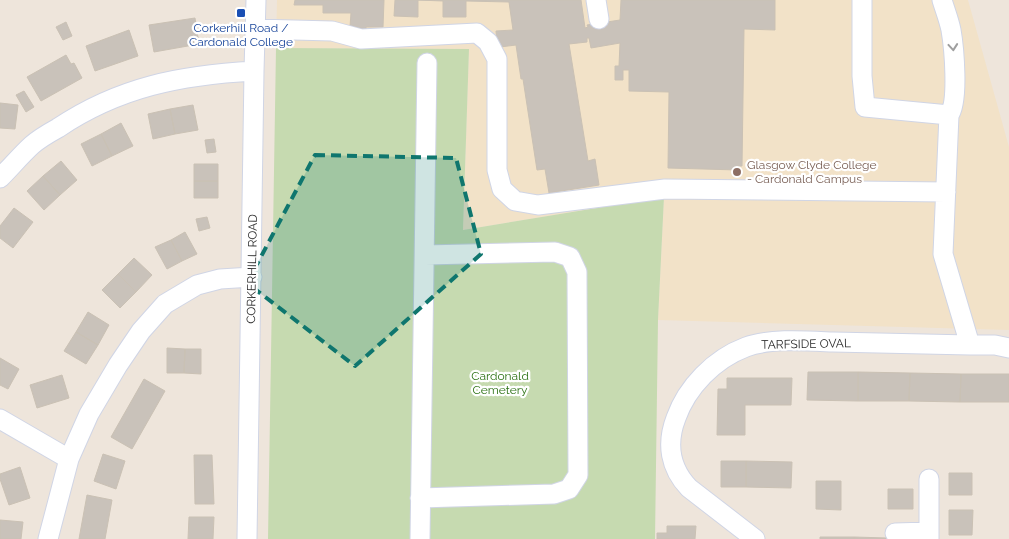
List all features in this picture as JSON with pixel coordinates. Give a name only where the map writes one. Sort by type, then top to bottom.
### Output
[{"type":"street","name":"CORKERHILL ROAD","points":[[247,539],[256,0]]},
{"type":"street","points":[[596,0],[599,19]]},
{"type":"street","points":[[942,0],[951,30],[955,74],[953,110],[949,115],[943,254],[970,344]]},
{"type":"street","points":[[862,8],[862,76],[865,107],[949,115]]},
{"type":"street","points":[[255,29],[332,31],[361,39],[477,33],[488,42],[497,59],[498,170],[502,189],[515,201],[538,205],[665,188],[946,192]]},
{"type":"street","points":[[420,539],[427,63]]},
{"type":"street","points":[[0,178],[33,144],[66,122],[130,91],[209,73],[254,71]]},
{"type":"street","points":[[420,498],[554,494],[569,489],[578,475],[577,272],[570,257],[555,252],[424,255]]},
{"type":"street","points":[[48,539],[69,459],[89,414],[141,331],[165,304],[197,285],[220,279],[252,277]]},
{"type":"street","name":"TARFSIDE OVAL","points":[[755,539],[689,488],[673,466],[671,450],[672,427],[680,407],[690,389],[713,367],[732,353],[748,346],[800,341],[970,344],[1009,348]]},
{"type":"street","points":[[0,419],[69,459]]},
{"type":"street","points":[[895,533],[929,536],[929,479]]},
{"type":"highlighted area","points":[[315,155],[456,158],[481,254],[355,366],[247,283]]},
{"type":"shaded area","name":"Glasgow Clyde College - Cardonald Campus","points":[[277,0],[968,0],[1009,147],[1009,330],[658,320],[664,197],[463,230],[469,49],[276,48]]},
{"type":"green space","name":"Cardonald Cemetery","points":[[276,48],[469,49],[463,230],[664,197],[658,320],[655,539],[268,539]]},
{"type":"building","points":[[295,0],[384,0],[383,27],[366,27],[366,34],[356,34],[356,27],[350,27],[351,13],[323,13],[323,5],[294,5]]},
{"type":"building","points":[[395,0],[418,0],[418,17],[394,16]]},
{"type":"building","points":[[418,0],[581,0],[585,28],[588,27],[587,25],[620,20],[621,0],[775,0],[775,30],[744,29],[742,166],[738,166],[738,170],[668,168],[669,92],[629,91],[629,70],[623,70],[623,80],[615,80],[615,66],[619,66],[620,43],[591,48],[589,38],[587,38],[587,42],[569,44],[588,161],[595,159],[599,185],[549,193],[545,169],[537,170],[516,45],[500,47],[497,43],[496,31],[513,30],[509,2],[466,1],[466,17],[443,17],[443,1]]},
{"type":"building","points":[[195,18],[199,44],[154,52],[149,25]]},
{"type":"building","points":[[66,22],[72,36],[63,40],[56,27]]},
{"type":"building","points":[[129,30],[138,56],[95,71],[86,46]]},
{"type":"building","points":[[66,55],[71,64],[74,63],[82,78],[41,101],[27,77]]},
{"type":"building","points":[[24,91],[34,107],[26,112],[16,95]]},
{"type":"building","points":[[0,103],[18,105],[15,129],[0,128]]},
{"type":"building","points":[[193,105],[198,130],[175,134],[170,109]]},
{"type":"building","points":[[170,109],[175,134],[153,139],[148,114]]},
{"type":"building","points":[[121,123],[133,146],[112,156],[101,134]]},
{"type":"building","points":[[101,134],[112,156],[92,166],[81,144]]},
{"type":"building","points":[[214,139],[216,152],[207,153],[205,140]]},
{"type":"building","points":[[61,161],[77,180],[60,195],[43,176]]},
{"type":"building","points":[[194,164],[218,164],[218,181],[194,181]]},
{"type":"building","points":[[43,176],[60,195],[44,210],[27,191]]},
{"type":"building","points":[[194,181],[218,181],[218,198],[194,198]]},
{"type":"building","points":[[14,208],[33,222],[13,248],[0,238],[0,226]]},
{"type":"building","points":[[207,217],[210,228],[199,231],[196,219]]},
{"type":"building","points":[[185,232],[197,254],[182,261],[171,240]]},
{"type":"building","points":[[171,240],[182,261],[167,269],[155,247]]},
{"type":"building","points":[[134,258],[152,275],[136,292],[118,274]]},
{"type":"building","points":[[118,274],[136,292],[120,308],[102,290]]},
{"type":"building","points":[[88,312],[109,325],[98,345],[76,332]]},
{"type":"building","points":[[76,332],[98,345],[86,364],[64,351]]},
{"type":"building","points":[[167,348],[185,349],[184,373],[167,373]]},
{"type":"building","points":[[185,349],[201,349],[201,374],[184,373]]},
{"type":"building","points":[[0,358],[19,369],[8,389],[0,385]]},
{"type":"building","points":[[808,372],[858,372],[858,401],[807,400]]},
{"type":"building","points":[[858,372],[910,373],[909,401],[858,401]]},
{"type":"building","points":[[910,373],[961,374],[960,402],[909,401]]},
{"type":"building","points":[[961,374],[1009,374],[1009,402],[960,402]]},
{"type":"building","points":[[62,375],[69,398],[37,408],[30,385]]},
{"type":"building","points":[[727,378],[792,378],[791,405],[745,405],[745,435],[717,435],[718,389],[727,389]]},
{"type":"building","points":[[144,379],[165,391],[132,449],[111,437]]},
{"type":"building","points":[[103,454],[125,461],[116,489],[94,481]]},
{"type":"building","points":[[194,455],[212,455],[214,504],[195,504]]},
{"type":"building","points":[[721,461],[746,461],[746,487],[721,487]]},
{"type":"building","points":[[746,461],[792,462],[791,488],[746,487]]},
{"type":"building","points":[[20,467],[30,498],[9,505],[0,474]]},
{"type":"building","points":[[949,473],[972,473],[972,495],[949,495]]},
{"type":"building","points":[[816,481],[841,481],[841,510],[816,509]]},
{"type":"building","points":[[888,489],[913,489],[913,509],[888,509]]},
{"type":"building","points":[[87,495],[112,500],[105,539],[79,539]]},
{"type":"building","points":[[949,510],[973,510],[972,535],[949,535]]},
{"type":"building","points":[[189,517],[214,517],[213,539],[188,539]]},
{"type":"building","points":[[0,520],[23,522],[21,539],[0,539]]},
{"type":"building","points":[[667,526],[696,526],[695,539],[657,539],[657,533],[667,533]]},
{"type":"building","points":[[820,537],[854,537],[854,539],[820,539]]},
{"type":"building","points":[[854,537],[887,538],[887,539],[854,539]]},
{"type":"place","name":"Corkerhill Road / Cardonald College","points":[[241,13]]},
{"type":"place","name":"Glasgow Clyde College - Cardonald Campus","points":[[737,172]]}]
